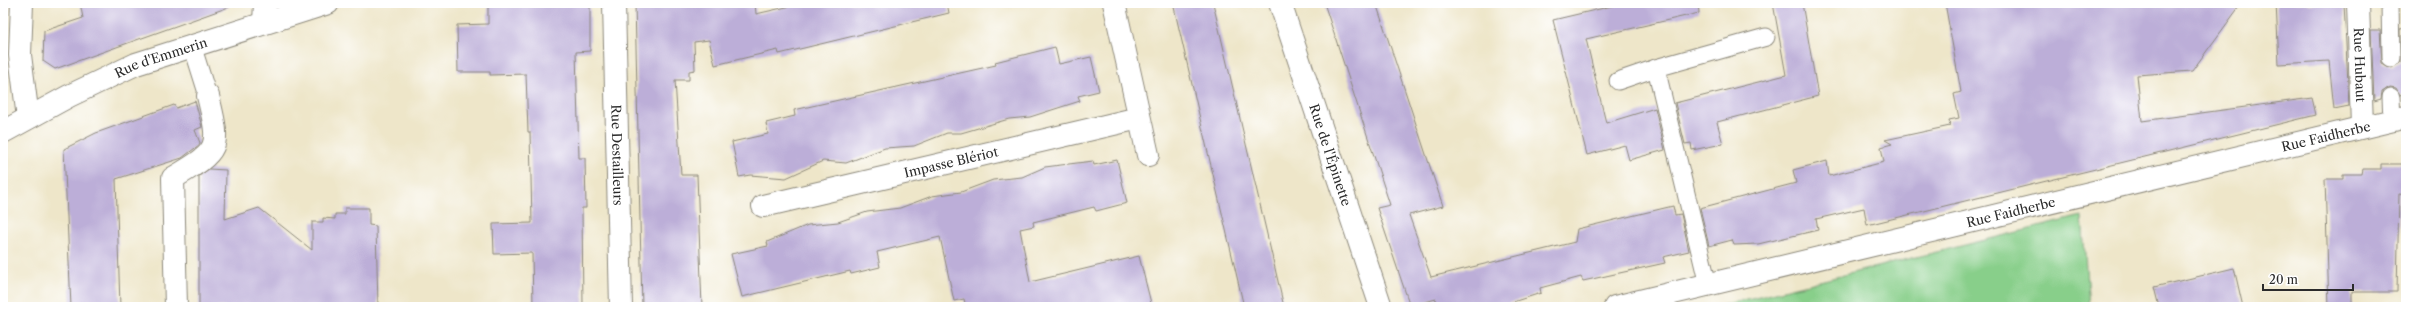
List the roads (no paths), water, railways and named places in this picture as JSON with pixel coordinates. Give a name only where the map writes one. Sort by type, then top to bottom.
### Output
[{"type":"street","points":[[22,3],[20,55],[28,118]]},
{"type":"street","name":"Rue d'Emmerin","points":[[3,132],[136,64],[192,45],[265,12],[328,3]]},
{"type":"street","name":"Rue Destailleurs","points":[[614,3],[621,307]]},
{"type":"street","points":[[1114,3],[1148,155]]},
{"type":"street","name":"Rue de l'Épinette","points":[[1280,3],[1381,307]]},
{"type":"street","name":"Rue Hubaut","points":[[2358,3],[2362,127]]},
{"type":"street","points":[[176,307],[173,178],[204,159],[212,149],[216,133],[208,96]]},
{"type":"street","name":"Impasse Blériot","points":[[763,206],[1139,118]]},
{"type":"street","name":"Rue Faidherbe","points":[[1615,307],[2399,119]]},
{"type":"lane","points":[[2390,3],[2391,58]]},
{"type":"lane","points":[[1618,81],[1656,68],[1766,37]]},
{"type":"lane","points":[[192,45],[208,96]]},
{"type":"lane","points":[[1656,68],[1708,285]]},
{"type":"lane","points":[[2391,97],[2399,119]]}]
